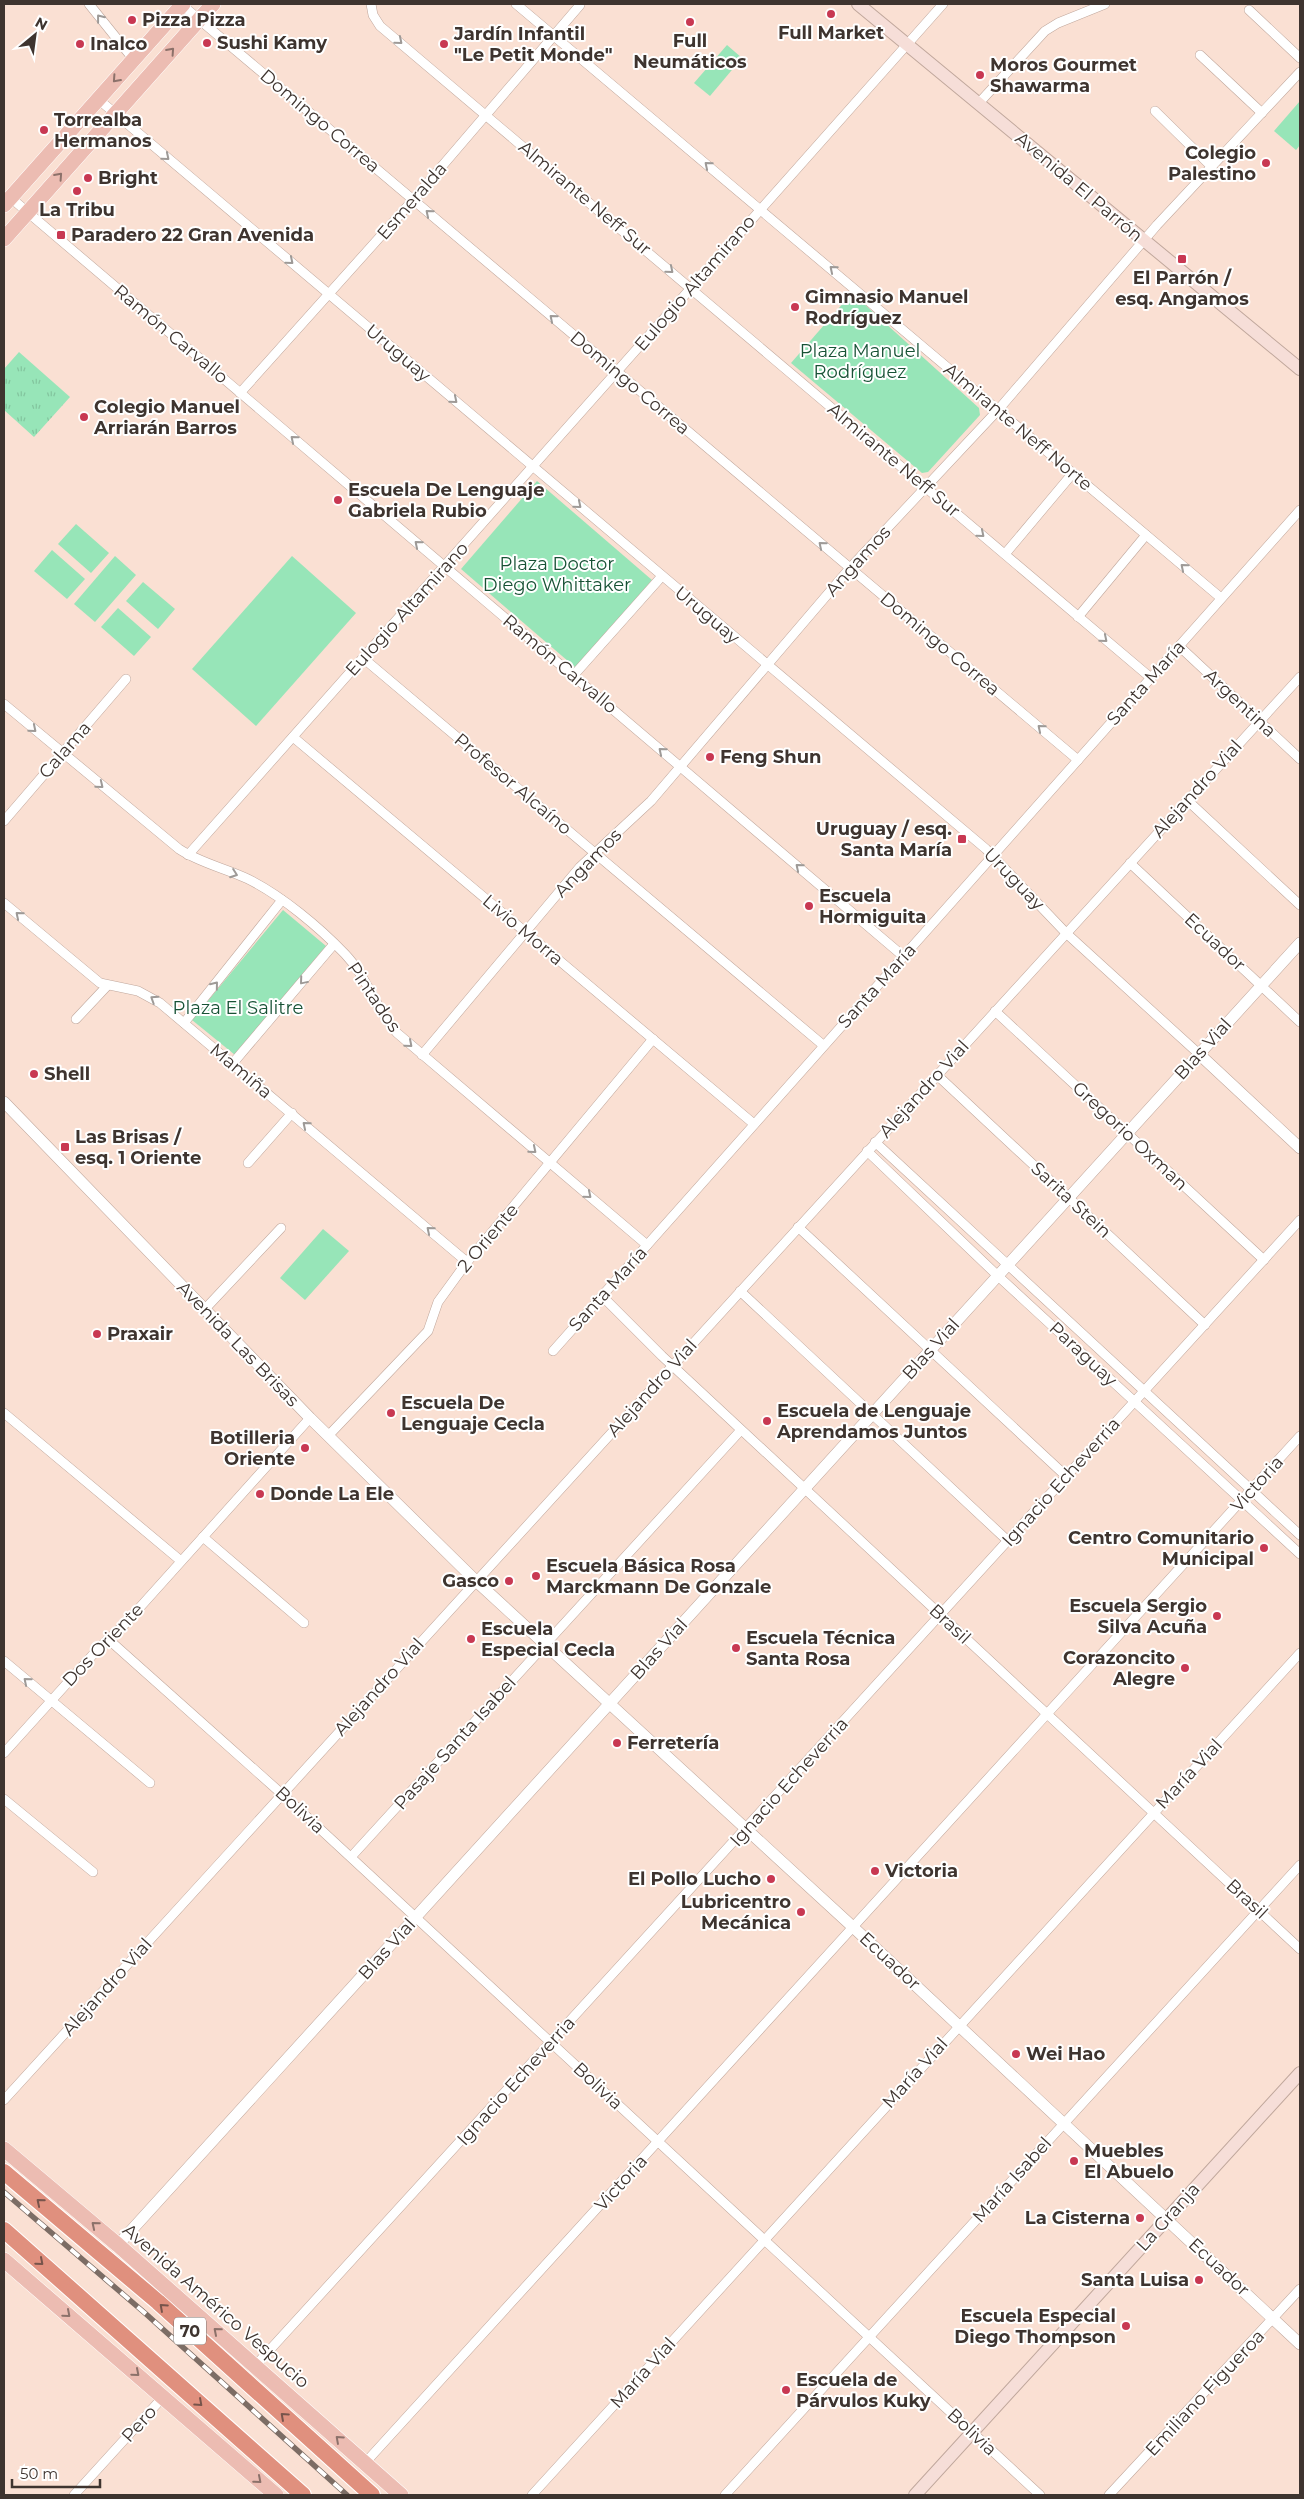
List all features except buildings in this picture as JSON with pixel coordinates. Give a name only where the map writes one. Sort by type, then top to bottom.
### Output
[{"type":"highway","name":"70","points":[[4,2172],[158,2302],[372,2495]]},
{"type":"highway","name":"70","points":[[4,2230],[303,2495]]},
{"type":"main road","points":[[7,202],[183,4]]},
{"type":"main road","points":[[4,239],[214,4]]},
{"type":"main road","name":"Avenida El Parrón","points":[[858,4],[1300,369]]},
{"type":"main road","name":"La Granja","points":[[915,2495],[1300,2073]]},
{"type":"main road","name":"Avenida Américo Vespucio","points":[[4,2148],[256,2365],[401,2495]]},
{"type":"main road","points":[[4,2260],[164,2396],[276,2495]]},
{"type":"street","points":[[89,4],[134,60]]},
{"type":"street","name":"Domingo Correa","points":[[183,4],[1078,760]]},
{"type":"street","name":"Almirante Neff Sur","points":[[371,4],[373,15],[380,26],[487,114],[1151,678]]},
{"type":"street","name":"Almirante Neff Norte","points":[[516,4],[1221,598]]},
{"type":"street","name":"Eulogio Altamirano","points":[[188,855],[618,372],[760,208],[943,4]]},
{"type":"street","points":[[978,104],[1045,31],[1058,23],[1105,4]]},
{"type":"street","name":"Esmeralda","points":[[240,393],[414,200],[580,5]]},
{"type":"street","points":[[1249,10],[1300,58]]},
{"type":"street","points":[[1200,55],[1262,114]]},
{"type":"street","name":"Angamos","points":[[422,1055],[594,852],[641,812],[850,568],[998,410],[1144,240],[1300,72]]},
{"type":"street","name":"Uruguay","points":[[98,99],[992,855],[1066,933],[1300,1148]]},
{"type":"street","points":[[1155,111],[1212,167]]},
{"type":"street","name":"Ramón Carvallo","points":[[7,202],[27,213],[903,956]]},
{"type":"street","points":[[1005,554],[1073,473]]},
{"type":"street","name":"Santa María","points":[[553,1350],[1300,510]]},
{"type":"street","points":[[1078,617],[1146,535]]},
{"type":"street","points":[[573,676],[662,576]]},
{"type":"street","name":"Argentina","points":[[1179,646],[1300,760]]},
{"type":"street","name":"Profesor Alcaíno","points":[[363,658],[823,1046]]},
{"type":"street","name":"Alejandro Vial","points":[[4,2100],[1300,676]]},
{"type":"street","name":"Calama","points":[[4,821],[126,679]]},
{"type":"street","name":"Pintados","points":[[4,704],[62,754],[188,855],[246,878],[282,900],[334,944],[360,972],[390,1026],[550,1164],[647,1244]]},
{"type":"street","name":"Livio Morra","points":[[293,737],[754,1124]]},
{"type":"street","points":[[1187,800],[1300,905]]},
{"type":"street","name":"Ecuador","points":[[1130,863],[1300,1022]]},
{"type":"street","points":[[184,1023],[282,900]]},
{"type":"street","name":"Mamiña","points":[[4,903],[93,978],[107,986],[145,993],[184,1023],[467,1262]]},
{"type":"street","name":"Blas Vial","points":[[118,2245],[1300,943]]},
{"type":"street","points":[[232,1063],[334,944]]},
{"type":"street","points":[[76,1019],[107,986]]},
{"type":"street","name":"Gregorio Oxman","points":[[995,1011],[1264,1260]]},
{"type":"street","name":"2 Oriente","points":[[328,1436],[428,1331],[440,1299],[467,1262],[654,1039]]},
{"type":"street","name":"Sarita Stein","points":[[936,1075],[1205,1325]]},
{"type":"street","name":"Avenida Las Brisas","points":[[4,1104],[310,1418],[476,1581]]},
{"type":"street","points":[[248,1163],[292,1113]]},
{"type":"street","name":"Paraguay","points":[[876,1142],[1300,1535]]},
{"type":"street","name":"Paraguay","points":[[867,1151],[998,1276],[1300,1554]]},
{"type":"street","name":"Ignacio Echeverria","points":[[256,2365],[1300,1220]]},
{"type":"street","points":[[798,1227],[1066,1477]]},
{"type":"street","points":[[205,1309],[282,1228]]},
{"type":"street","points":[[740,1291],[1008,1541]]},
{"type":"street","name":"Brasil","points":[[602,1296],[672,1366],[1300,1949]]},
{"type":"street","points":[[4,1413],[181,1561]]},
{"type":"street","name":"Dos Oriente","points":[[4,1753],[310,1418]]},
{"type":"street","name":"Pasaje Santa Isabel","points":[[351,1857],[741,1430]]},
{"type":"street","name":"Victoria","points":[[365,2463],[1300,1436]]},
{"type":"street","points":[[203,1537],[304,1623]]},
{"type":"street","name":"Ecuador","points":[[476,1581],[854,1928],[1300,2344]]},
{"type":"street","name":"Bolivia","points":[[108,1639],[351,1857],[1040,2495]]},
{"type":"street","name":"María Vial","points":[[532,2495],[1300,1653]]},
{"type":"street","points":[[4,1661],[150,1783]]},
{"type":"street","points":[[4,1798],[93,1872]]},
{"type":"street","name":"María Isabel","points":[[725,2495],[1300,1865]]},
{"type":"street","name":"Emiliano Figueroa","points":[[1109,2495],[1300,2289]]},
{"type":"street","name":"Pero","points":[[74,2495],[164,2396]]},
{"type":"green space","points":[[727,45],[742,58],[710,96],[694,83]]},
{"type":"green space","points":[[1300,101],[1300,145],[1296,150],[1274,131]]},
{"type":"green space","name":"Plaza Manuel Rodríguez","points":[[852,293],[979,408],[980,415],[928,472],[922,473],[791,363]]},
{"type":"green space","points":[[19,352],[70,397],[34,437],[4,410],[4,369]]},
{"type":"green space","name":"Plaza Doctor Diego Whittaker","points":[[537,481],[652,580],[576,668],[461,569]]},
{"type":"green space","points":[[76,524],[109,553],[91,573],[58,544]]},
{"type":"green space","points":[[52,550],[85,579],[67,599],[34,571]]},
{"type":"green space","points":[[115,556],[136,575],[95,622],[74,604]]},
{"type":"green space","points":[[292,556],[356,613],[256,726],[192,669]]},
{"type":"green space","points":[[143,582],[175,609],[158,629],[126,601]]},
{"type":"green space","points":[[118,608],[151,637],[134,656],[101,627]]},
{"type":"green space","name":"Plaza El Salitre","points":[[283,910],[326,946],[235,1055],[192,1020]]},
{"type":"green space","points":[[323,1229],[349,1251],[305,1300],[280,1278]]},
{"type":"railway","points":[[4,2192],[146,2314],[347,2495]]},
{"type":"place","name":"Full Market","points":[[831,14]]},
{"type":"place","name":"Pizza Pizza","points":[[132,20]]},
{"type":"place","name":"Full Neumáticos","points":[[690,22]]},
{"type":"place","name":"Sushi Kamy","points":[[207,43]]},
{"type":"place","name":"Inalco","points":[[80,44]]},
{"type":"place","name":"Jardín Infantil \"Le Petit Monde\"","points":[[444,44]]},
{"type":"place","name":"Moros Gourmet Shawarma","points":[[980,75]]},
{"type":"place","name":"Torrealba Hermanos","points":[[44,130]]},
{"type":"place","name":"Colegio Palestino","points":[[1266,163]]},
{"type":"place","name":"Bright","points":[[88,178]]},
{"type":"place","name":"La Tribu","points":[[77,191]]},
{"type":"place","name":"Paradero 22 Gran Avenida","points":[[61,235]]},
{"type":"place","name":"El Parrón / esq. Angamos","points":[[1182,259]]},
{"type":"place","name":"Gimnasio Manuel Rodríguez","points":[[795,307]]},
{"type":"place","name":"Colegio Manuel Arriarán Barros","points":[[84,417]]},
{"type":"place","name":"Escuela De Lenguaje Gabriela Rubio","points":[[338,500]]},
{"type":"place","name":"Feng Shun","points":[[710,757]]},
{"type":"place","name":"Uruguay / esq. Santa María","points":[[962,839]]},
{"type":"place","name":"Escuela Hormiguita","points":[[809,906]]},
{"type":"place","name":"Shell","points":[[34,1074]]},
{"type":"place","name":"Las Brisas / esq. 1 Oriente","points":[[65,1147]]},
{"type":"place","name":"Praxair","points":[[97,1334]]},
{"type":"place","name":"Escuela De Lenguaje Cecla","points":[[391,1413]]},
{"type":"place","name":"Escuela de Lenguaje Aprendamos Juntos","points":[[767,1421]]},
{"type":"place","name":"Botilleria Oriente","points":[[305,1448]]},
{"type":"place","name":"Donde La Ele","points":[[260,1494]]},
{"type":"place","name":"Centro Comunitario Municipal","points":[[1264,1548]]},
{"type":"place","name":"Escuela Básica Rosa Marckmann De Gonzale","points":[[536,1576]]},
{"type":"place","name":"Gasco","points":[[509,1581]]},
{"type":"place","name":"Escuela Sergio Silva Acuña","points":[[1217,1616]]},
{"type":"place","name":"Escuela Especial Cecla","points":[[471,1639]]},
{"type":"place","name":"Escuela Técnica Santa Rosa","points":[[736,1648]]},
{"type":"place","name":"Corazoncito Alegre","points":[[1185,1668]]},
{"type":"place","name":"Ferretería","points":[[617,1743]]},
{"type":"place","name":"Victoria","points":[[875,1871]]},
{"type":"place","name":"El Pollo Lucho","points":[[771,1879]]},
{"type":"place","name":"Lubricentro Mecánica","points":[[801,1912]]},
{"type":"place","name":"Wei Hao","points":[[1016,2054]]},
{"type":"place","name":"Muebles El Abuelo","points":[[1074,2161]]},
{"type":"place","name":"La Cisterna","points":[[1140,2218]]},
{"type":"place","name":"Santa Luisa","points":[[1199,2280]]},
{"type":"place","name":"Escuela Especial Diego Thompson","points":[[1126,2326]]},
{"type":"place","name":"Escuela de Párvulos Kuky","points":[[786,2390]]}]
